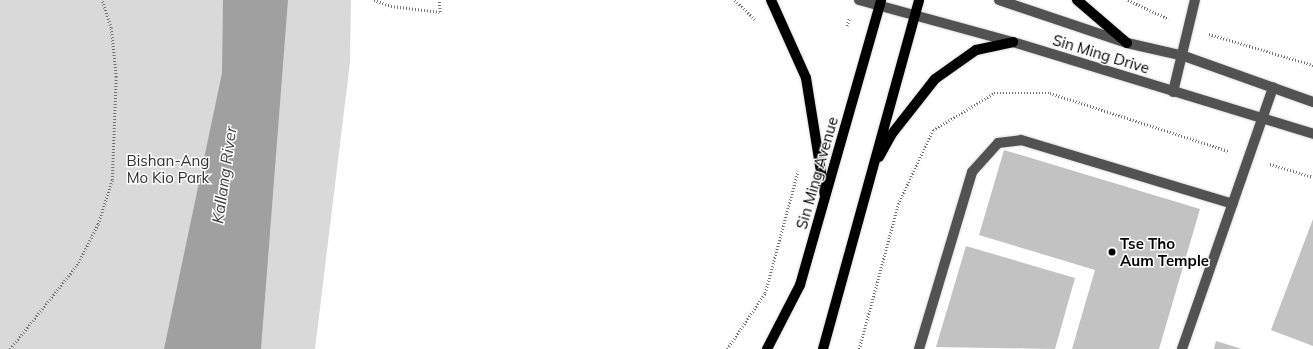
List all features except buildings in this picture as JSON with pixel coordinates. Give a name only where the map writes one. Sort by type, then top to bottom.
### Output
[{"type":"main road","points":[[771,0],[806,78],[825,200]]},
{"type":"main road","points":[[823,349],[870,172],[919,0]]},
{"type":"main road","points":[[1077,0],[1127,43]]},
{"type":"main road","name":"Sin Ming Avenue","points":[[767,349],[800,284],[880,3]]},
{"type":"main road","points":[[870,172],[891,135],[935,79],[976,50],[1013,42]]},
{"type":"street","name":"Sin Ming Drive","points":[[859,0],[880,3],[914,17],[1013,42],[1313,134]]},
{"type":"street","name":"Sin Ming Drive","points":[[999,0],[1127,43],[1184,56],[1313,102]]},
{"type":"street","points":[[1173,92],[1184,56],[1195,0]]},
{"type":"street","points":[[1182,349],[1273,87]]},
{"type":"street","points":[[919,349],[972,172],[998,142],[1021,140],[1232,204]]},
{"type":"path","points":[[10,349],[77,264],[98,224],[112,180],[116,77],[110,28],[102,0]]},
{"type":"path","points":[[374,0],[391,6],[440,12],[439,0]]},
{"type":"path","points":[[1128,0],[1189,28],[1313,66]]},
{"type":"path","points":[[727,349],[765,293],[800,164]]},
{"type":"green space","name":"Bishan-Ang Mo Kio Park","points":[[0,0],[351,0],[350,62],[315,349],[0,349]]},
{"type":"water","name":"Kallang River","points":[[223,0],[288,0],[261,349],[164,349],[222,73]]},
{"type":"place","name":"Tse Tho Aum Temple","points":[[1112,252]]}]
